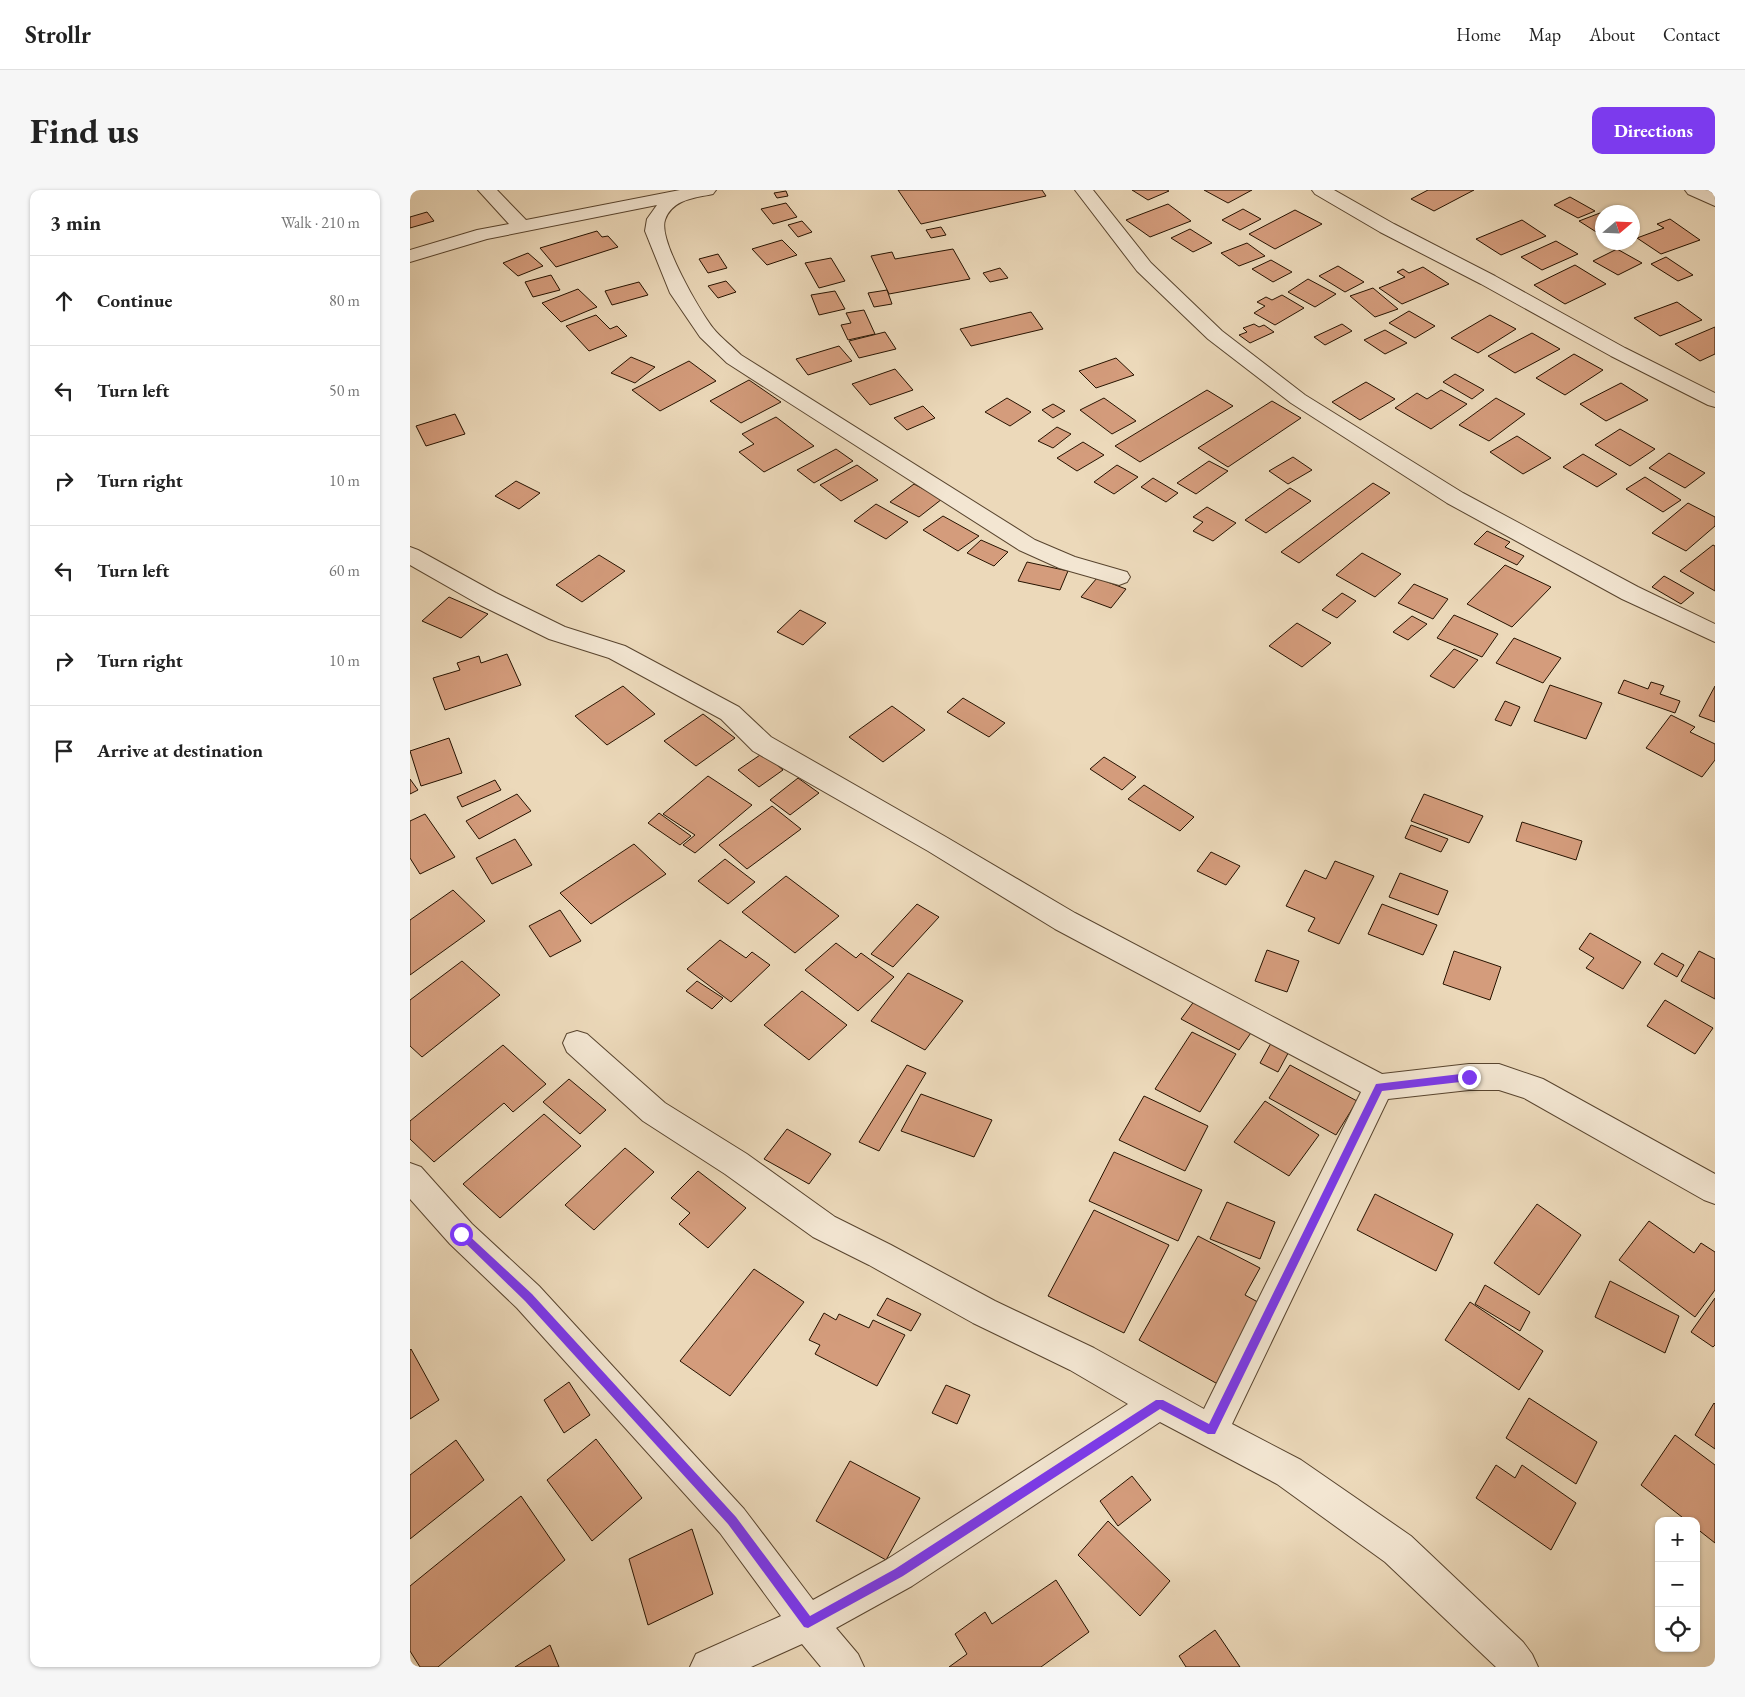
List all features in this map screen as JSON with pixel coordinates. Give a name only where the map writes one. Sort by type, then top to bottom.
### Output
[{"type":"street","points":[[487,190],[521,226]]},
{"type":"street","points":[[410,256],[484,234],[707,190]]},
{"type":"street","points":[[1084,190],[1151,274],[1215,335],[1298,399],[1455,498],[1630,593],[1715,634]]},
{"type":"street","points":[[1321,190],[1387,228],[1715,402]]},
{"type":"street","points":[[1694,190],[1715,202]]},
{"type":"street","points":[[677,196],[656,219],[654,230],[680,293],[707,333],[734,359],[993,525],[1028,545],[1068,563],[1119,577]]},
{"type":"street","points":[[410,555],[488,599],[557,633],[618,652],[730,713],[762,744],[937,844],[1065,921],[1379,1087],[1469,1077],[1498,1077],[1533,1088],[1715,1190]]},
{"type":"street","points":[[577,1042],[654,1112],[736,1164],[824,1227],[880,1254],[984,1312],[1082,1359],[1159,1403],[1289,1472],[1398,1549],[1510,1656],[1519,1667]]},
{"type":"street","points":[[1211,1431],[1379,1087]]},
{"type":"street","points":[[410,1177],[461,1234],[528,1298],[732,1521],[808,1623],[845,1667]]},
{"type":"street","points":[[709,1667],[808,1623],[899,1573],[1159,1403]]},
{"type":"building","points":[[898,190],[1042,190],[1046,196],[921,224]]},
{"type":"building","points":[[1132,190],[1167,190],[1169,191],[1148,200]]},
{"type":"building","points":[[1204,190],[1252,190],[1228,203]]},
{"type":"building","points":[[1428,190],[1474,190],[1434,211],[1411,199]]},
{"type":"building","points":[[786,191],[788,196],[777,198],[774,193]]},
{"type":"building","points":[[1570,197],[1595,211],[1578,218],[1554,205]]},
{"type":"building","points":[[786,203],[797,217],[773,224],[761,209]]},
{"type":"building","points":[[1168,204],[1191,221],[1150,237],[1126,220]]},
{"type":"building","points":[[1243,209],[1261,219],[1240,230],[1222,220]]},
{"type":"building","points":[[1295,210],[1322,224],[1275,249],[1249,234]]},
{"type":"building","points":[[427,212],[434,221],[410,228],[410,217]]},
{"type":"building","points":[[1595,215],[1595,231],[1579,221]]},
{"type":"building","points":[[1670,219],[1700,240],[1661,254],[1640,240],[1640,237],[1664,228],[1657,224]]},
{"type":"building","points":[[1522,220],[1546,236],[1501,255],[1476,239]]},
{"type":"building","points":[[802,221],[812,232],[798,237],[788,225]]},
{"type":"building","points":[[941,227],[946,235],[931,238],[926,230]]},
{"type":"building","points":[[1190,229],[1212,243],[1193,252],[1171,238]]},
{"type":"building","points":[[597,231],[602,237],[608,236],[618,247],[556,267],[540,248]]},
{"type":"building","points":[[782,240],[797,255],[767,265],[752,249]]},
{"type":"building","points":[[1556,241],[1578,254],[1542,270],[1521,257]]},
{"type":"building","points":[[1247,243],[1265,256],[1239,266],[1221,253]]},
{"type":"building","points":[[953,249],[970,279],[889,294],[871,256],[892,252],[895,259]]},
{"type":"building","points":[[1619,250],[1642,263],[1618,275],[1593,261]]},
{"type":"building","points":[[528,253],[543,266],[518,276],[503,263]]},
{"type":"building","points":[[718,254],[727,268],[708,273],[699,259]]},
{"type":"building","points":[[1666,257],[1693,275],[1678,281],[1651,264]]},
{"type":"building","points":[[831,258],[845,281],[819,288],[805,263]]},
{"type":"building","points":[[1271,260],[1292,272],[1273,282],[1252,269]]},
{"type":"building","points":[[1575,265],[1606,284],[1565,304],[1534,285]]},
{"type":"building","points":[[1338,266],[1364,282],[1345,292],[1319,276]]},
{"type":"building","points":[[1423,267],[1449,284],[1402,304],[1379,288],[1405,277],[1397,272],[1403,269],[1409,273]]},
{"type":"building","points":[[1000,268],[1008,278],[990,282],[983,273]]},
{"type":"building","points":[[551,275],[560,290],[533,297],[525,282]]},
{"type":"building","points":[[1308,279],[1336,294],[1315,307],[1288,292]]},
{"type":"building","points":[[726,281],[736,292],[718,298],[708,286]]},
{"type":"building","points":[[639,282],[648,295],[612,305],[605,291]]},
{"type":"building","points":[[1373,288],[1398,309],[1375,317],[1350,296]]},
{"type":"building","points":[[578,289],[597,307],[561,322],[542,303]]},
{"type":"building","points":[[887,290],[892,304],[874,307],[868,293]]},
{"type":"building","points":[[835,291],[845,309],[819,315],[811,295]]},
{"type":"building","points":[[1282,295],[1304,308],[1275,325],[1254,313],[1265,306],[1257,302],[1266,297],[1272,300]]},
{"type":"building","points":[[1677,302],[1702,320],[1660,336],[1634,318]]},
{"type":"building","points":[[864,310],[875,334],[848,340],[841,325],[851,323],[846,313]]},
{"type":"building","points":[[1409,311],[1435,326],[1415,338],[1389,323]]},
{"type":"building","points":[[1031,312],[1043,329],[971,346],[960,329]]},
{"type":"building","points":[[596,315],[610,329],[617,326],[627,336],[589,351],[566,326]]},
{"type":"building","points":[[1490,315],[1516,329],[1478,353],[1451,338]]},
{"type":"building","points":[[1254,324],[1259,327],[1264,325],[1274,332],[1250,343],[1239,335],[1247,332],[1243,328]]},
{"type":"building","points":[[1342,324],[1352,331],[1325,345],[1314,337]]},
{"type":"building","points":[[1715,327],[1715,354],[1700,361],[1675,344]]},
{"type":"building","points":[[1385,330],[1407,343],[1385,354],[1364,340]]},
{"type":"building","points":[[885,332],[896,349],[859,358],[849,341]]},
{"type":"building","points":[[1532,333],[1560,349],[1515,373],[1488,356]]},
{"type":"building","points":[[839,346],[852,361],[808,375],[796,359]]},
{"type":"building","points":[[1574,354],[1603,370],[1565,395],[1536,378]]},
{"type":"building","points":[[631,357],[655,367],[635,383],[611,373]]},
{"type":"building","points":[[1116,358],[1134,375],[1096,388],[1079,371]]},
{"type":"building","points":[[689,361],[716,381],[660,411],[632,390]]},
{"type":"building","points":[[895,369],[913,390],[870,405],[852,384]]},
{"type":"building","points":[[1455,374],[1484,390],[1472,399],[1443,382]]},
{"type":"building","points":[[749,380],[781,402],[741,423],[710,401]]},
{"type":"building","points":[[1366,382],[1395,399],[1360,420],[1332,402]]},
{"type":"building","points":[[1621,383],[1648,400],[1606,421],[1580,404]]},
{"type":"building","points":[[1207,390],[1233,406],[1140,462],[1115,446]]},
{"type":"building","points":[[1441,390],[1467,404],[1431,429],[1395,408],[1417,393],[1427,399]]},
{"type":"building","points":[[1007,398],[1031,412],[1010,426],[985,412]]},
{"type":"building","points":[[1104,398],[1136,421],[1112,434],[1080,410]]},
{"type":"building","points":[[1496,398],[1525,414],[1489,441],[1459,425]]},
{"type":"building","points":[[1272,401],[1301,418],[1228,467],[1198,448]]},
{"type":"building","points":[[1053,404],[1065,411],[1053,418],[1042,410]]},
{"type":"building","points":[[923,406],[935,418],[907,430],[894,418]]},
{"type":"building","points":[[455,414],[465,434],[426,446],[416,426]]},
{"type":"building","points":[[776,417],[814,446],[764,472],[739,452],[754,444],[742,434]]},
{"type":"building","points":[[1057,427],[1071,434],[1053,448],[1038,441]]},
{"type":"building","points":[[1620,429],[1655,449],[1630,466],[1595,445]]},
{"type":"building","points":[[1517,436],[1551,458],[1523,474],[1490,452]]},
{"type":"building","points":[[1083,442],[1104,455],[1077,471],[1057,458]]},
{"type":"building","points":[[836,449],[853,461],[814,483],[797,470]]},
{"type":"building","points":[[1669,453],[1705,473],[1685,488],[1649,468]]},
{"type":"building","points":[[1583,454],[1617,474],[1597,487],[1563,467]]},
{"type":"building","points":[[1293,457],[1312,470],[1288,484],[1269,471]]},
{"type":"building","points":[[1209,461],[1228,471],[1196,494],[1177,483]]},
{"type":"building","points":[[857,465],[878,480],[841,501],[820,485]]},
{"type":"building","points":[[1117,465],[1138,477],[1114,494],[1094,482]]},
{"type":"building","points":[[1645,477],[1681,500],[1663,512],[1626,489]]},
{"type":"building","points":[[1153,478],[1178,493],[1166,502],[1141,487]]},
{"type":"building","points":[[516,481],[540,493],[519,509],[495,496]]},
{"type":"building","points":[[1373,483],[1390,493],[1299,563],[1281,552]]},
{"type":"building","points":[[914,484],[942,499],[919,517],[890,502]]},
{"type":"building","points":[[1290,488],[1311,501],[1266,533],[1245,520]]},
{"type":"building","points":[[1688,503],[1715,517],[1715,526],[1686,551],[1652,533]]},
{"type":"building","points":[[876,504],[908,522],[886,539],[854,521]]},
{"type":"building","points":[[1207,507],[1236,523],[1213,541],[1193,531],[1203,522],[1193,517]]},
{"type":"building","points":[[943,516],[979,536],[958,551],[923,530]]},
{"type":"building","points":[[1487,531],[1510,542],[1505,547],[1524,556],[1517,565],[1474,544]]},
{"type":"building","points":[[981,540],[1008,552],[994,566],[967,553]]},
{"type":"building","points":[[1713,545],[1715,546],[1715,591],[1680,571]]},
{"type":"building","points":[[1362,553],[1401,574],[1375,597],[1336,575]]},
{"type":"building","points":[[599,555],[625,571],[582,602],[556,585]]},
{"type":"building","points":[[1027,562],[1068,571],[1060,590],[1018,581]]},
{"type":"building","points":[[1505,565],[1551,587],[1512,627],[1467,604]]},
{"type":"building","points":[[1664,576],[1694,593],[1681,604],[1652,587]]},
{"type":"building","points":[[1097,578],[1126,589],[1111,608],[1081,597]]},
{"type":"building","points":[[1414,584],[1448,599],[1433,619],[1398,603]]},
{"type":"building","points":[[1342,593],[1356,601],[1337,618],[1322,610]]},
{"type":"building","points":[[449,597],[488,614],[461,638],[422,621]]},
{"type":"building","points":[[800,610],[826,623],[803,645],[777,632]]},
{"type":"building","points":[[1454,615],[1498,634],[1482,657],[1437,638]]},
{"type":"building","points":[[1412,616],[1427,624],[1408,640],[1393,632]]},
{"type":"building","points":[[1297,623],[1331,643],[1302,667],[1269,646]]},
{"type":"building","points":[[1514,638],[1561,658],[1543,683],[1496,663]]},
{"type":"building","points":[[1454,649],[1478,660],[1454,688],[1430,676]]},
{"type":"building","points":[[507,654],[521,685],[445,710],[433,678],[460,670],[457,663],[479,656],[481,663]]},
{"type":"building","points":[[1624,680],[1648,689],[1651,682],[1664,686],[1660,694],[1680,701],[1675,713],[1618,693]]},
{"type":"building","points":[[1550,685],[1602,703],[1586,739],[1534,721]]},
{"type":"building","points":[[623,686],[655,714],[607,745],[575,716]]},
{"type":"building","points":[[1715,686],[1715,722],[1699,716]]},
{"type":"building","points":[[963,698],[1005,723],[989,737],[947,712]]},
{"type":"building","points":[[1505,701],[1520,707],[1511,726],[1495,720]]},
{"type":"building","points":[[892,706],[925,730],[883,762],[849,737]]},
{"type":"building","points":[[703,714],[735,738],[696,766],[664,741]]},
{"type":"building","points":[[1671,715],[1695,727],[1690,732],[1715,744],[1715,760],[1702,777],[1646,748]]},
{"type":"building","points":[[449,738],[462,773],[421,786],[410,751]]},
{"type":"building","points":[[763,753],[783,770],[759,787],[738,770]]},
{"type":"building","points":[[1104,757],[1136,777],[1122,790],[1090,769]]},
{"type":"building","points":[[708,776],[752,805],[695,853],[683,845],[695,835],[663,814]]},
{"type":"building","points":[[798,778],[819,793],[790,815],[770,800]]},
{"type":"building","points":[[410,779],[418,790],[410,794]]},
{"type":"building","points":[[495,780],[501,790],[462,807],[457,797]]},
{"type":"building","points":[[1144,785],[1194,817],[1180,831],[1128,799]]},
{"type":"building","points":[[517,794],[531,811],[479,839],[466,821]]},
{"type":"building","points":[[1424,794],[1483,816],[1469,843],[1411,821]]},
{"type":"building","points":[[772,806],[801,829],[747,869],[719,845]]},
{"type":"building","points":[[659,813],[691,836],[680,845],[648,823]]},
{"type":"building","points":[[425,814],[455,857],[420,874],[410,858],[410,821]]},
{"type":"building","points":[[1522,822],[1582,841],[1576,860],[1516,841]]},
{"type":"building","points":[[1411,825],[1448,839],[1441,852],[1405,838]]},
{"type":"building","points":[[515,839],[532,865],[492,884],[476,858]]},
{"type":"building","points":[[634,844],[666,874],[591,924],[560,893]]},
{"type":"building","points":[[1211,852],[1240,866],[1226,885],[1197,871]]},
{"type":"building","points":[[725,859],[755,882],[728,904],[698,881]]},
{"type":"building","points":[[1335,861],[1374,876],[1339,944],[1308,931],[1315,918],[1286,906],[1305,870],[1326,879]]},
{"type":"building","points":[[1400,873],[1448,891],[1438,915],[1389,897]]},
{"type":"building","points":[[786,876],[839,916],[795,953],[742,912]]},
{"type":"building","points":[[453,890],[485,921],[410,975],[410,920]]},
{"type":"building","points":[[917,904],[939,917],[893,967],[871,954]]},
{"type":"building","points":[[1382,904],[1437,925],[1423,955],[1368,934]]},
{"type":"building","points":[[560,910],[581,941],[550,957],[529,926]]},
{"type":"building","points":[[1590,933],[1641,962],[1623,989],[1586,968],[1594,958],[1579,949]]},
{"type":"building","points":[[720,940],[746,958],[752,952],[770,965],[731,1002],[687,969]]},
{"type":"building","points":[[836,943],[856,958],[861,953],[894,977],[858,1011],[805,970]]},
{"type":"building","points":[[1267,950],[1299,961],[1287,992],[1255,981]]},
{"type":"building","points":[[1454,951],[1501,967],[1490,1000],[1443,984]]},
{"type":"building","points":[[1699,951],[1715,959],[1715,999],[1681,981]]},
{"type":"building","points":[[1662,953],[1684,965],[1677,977],[1654,964]]},
{"type":"building","points":[[462,961],[500,995],[422,1057],[410,1046],[410,1000]]},
{"type":"building","points":[[908,973],[963,1001],[925,1050],[871,1021]]},
{"type":"building","points":[[697,981],[723,998],[712,1009],[686,991]]},
{"type":"building","points":[[802,991],[847,1025],[809,1060],[764,1025]]},
{"type":"building","points":[[1198,996],[1255,1027],[1239,1050],[1181,1019]]},
{"type":"building","points":[[1665,1000],[1713,1028],[1695,1054],[1647,1026]]},
{"type":"building","points":[[1192,1032],[1236,1054],[1200,1112],[1155,1089]]},
{"type":"building","points":[[1275,1036],[1293,1044],[1278,1072],[1260,1063]]},
{"type":"building","points":[[503,1045],[546,1084],[513,1112],[504,1103],[434,1162],[410,1139],[410,1121]]},
{"type":"building","points":[[907,1065],[926,1073],[879,1151],[859,1142]]},
{"type":"building","points":[[1290,1065],[1357,1101],[1336,1135],[1269,1098]]},
{"type":"building","points":[[569,1079],[606,1110],[580,1134],[543,1102]]},
{"type":"building","points":[[921,1094],[992,1120],[974,1157],[901,1131]]},
{"type":"building","points":[[1144,1096],[1208,1126],[1185,1171],[1119,1140]]},
{"type":"building","points":[[1265,1101],[1319,1135],[1289,1176],[1234,1142]]},
{"type":"building","points":[[544,1114],[581,1146],[500,1218],[463,1184]]},
{"type":"building","points":[[787,1129],[831,1154],[809,1184],[764,1159]]},
{"type":"building","points":[[625,1148],[654,1172],[594,1230],[565,1205]]},
{"type":"building","points":[[1114,1152],[1202,1190],[1178,1241],[1089,1201]]},
{"type":"building","points":[[698,1171],[746,1208],[708,1248],[679,1224],[690,1213],[671,1198]]},
{"type":"building","points":[[1375,1194],[1453,1234],[1436,1271],[1357,1230]]},
{"type":"building","points":[[1227,1202],[1275,1222],[1260,1259],[1210,1239]]},
{"type":"building","points":[[1537,1204],[1581,1235],[1539,1295],[1494,1263]]},
{"type":"building","points":[[1094,1210],[1169,1245],[1124,1333],[1048,1296]]},
{"type":"building","points":[[1649,1221],[1694,1253],[1701,1243],[1715,1252],[1715,1290],[1695,1317],[1619,1260]]},
{"type":"building","points":[[1198,1236],[1260,1268],[1245,1295],[1265,1306],[1223,1387],[1139,1340]]},
{"type":"building","points":[[754,1269],[804,1302],[730,1396],[680,1361]]},
{"type":"building","points":[[1610,1281],[1679,1316],[1665,1353],[1595,1317]]},
{"type":"building","points":[[1485,1285],[1530,1312],[1520,1331],[1475,1304]]},
{"type":"building","points":[[887,1298],[921,1314],[911,1331],[877,1315]]},
{"type":"building","points":[[1715,1298],[1715,1345],[1713,1347],[1691,1332]]},
{"type":"building","points":[[1470,1302],[1543,1351],[1519,1390],[1445,1340]]},
{"type":"building","points":[[824,1313],[836,1320],[839,1314],[869,1328],[873,1320],[905,1335],[877,1386],[815,1354],[820,1345],[809,1340]]},
{"type":"building","points":[[410,1350],[439,1400],[410,1419]]},
{"type":"building","points":[[569,1382],[590,1415],[564,1433],[544,1400]]},
{"type":"building","points":[[946,1385],[970,1395],[957,1424],[932,1413]]},
{"type":"building","points":[[1529,1398],[1597,1442],[1576,1484],[1506,1438]]},
{"type":"building","points":[[1715,1404],[1715,1449],[1695,1435]]},
{"type":"building","points":[[1675,1435],[1715,1465],[1715,1543],[1700,1531],[1700,1517],[1682,1517],[1641,1485]]},
{"type":"building","points":[[596,1439],[642,1498],[592,1541],[547,1480]]},
{"type":"building","points":[[456,1440],[484,1480],[410,1539],[410,1475]]},
{"type":"building","points":[[850,1461],[920,1498],[886,1560],[816,1521]]},
{"type":"building","points":[[1496,1465],[1515,1478],[1522,1465],[1576,1503],[1551,1550],[1476,1498]]},
{"type":"building","points":[[1132,1476],[1151,1500],[1118,1526],[1100,1501]]},
{"type":"building","points":[[521,1496],[565,1560],[438,1667],[420,1667],[410,1651],[410,1586]]},
{"type":"building","points":[[1108,1521],[1170,1581],[1140,1616],[1078,1555]]},
{"type":"building","points":[[692,1529],[713,1594],[648,1625],[629,1559]]},
{"type":"building","points":[[1056,1580],[1089,1632],[1041,1667],[949,1667],[967,1654],[955,1634],[985,1612],[992,1624]]},
{"type":"building","points":[[1215,1630],[1240,1667],[1186,1667],[1179,1656]]},
{"type":"building","points":[[550,1645],[559,1667],[515,1667]]},
{"type":"route","points":[[461,1234],[528,1298],[732,1521],[808,1623],[899,1573],[1159,1403],[1211,1431],[1379,1087],[1469,1077]]}]
